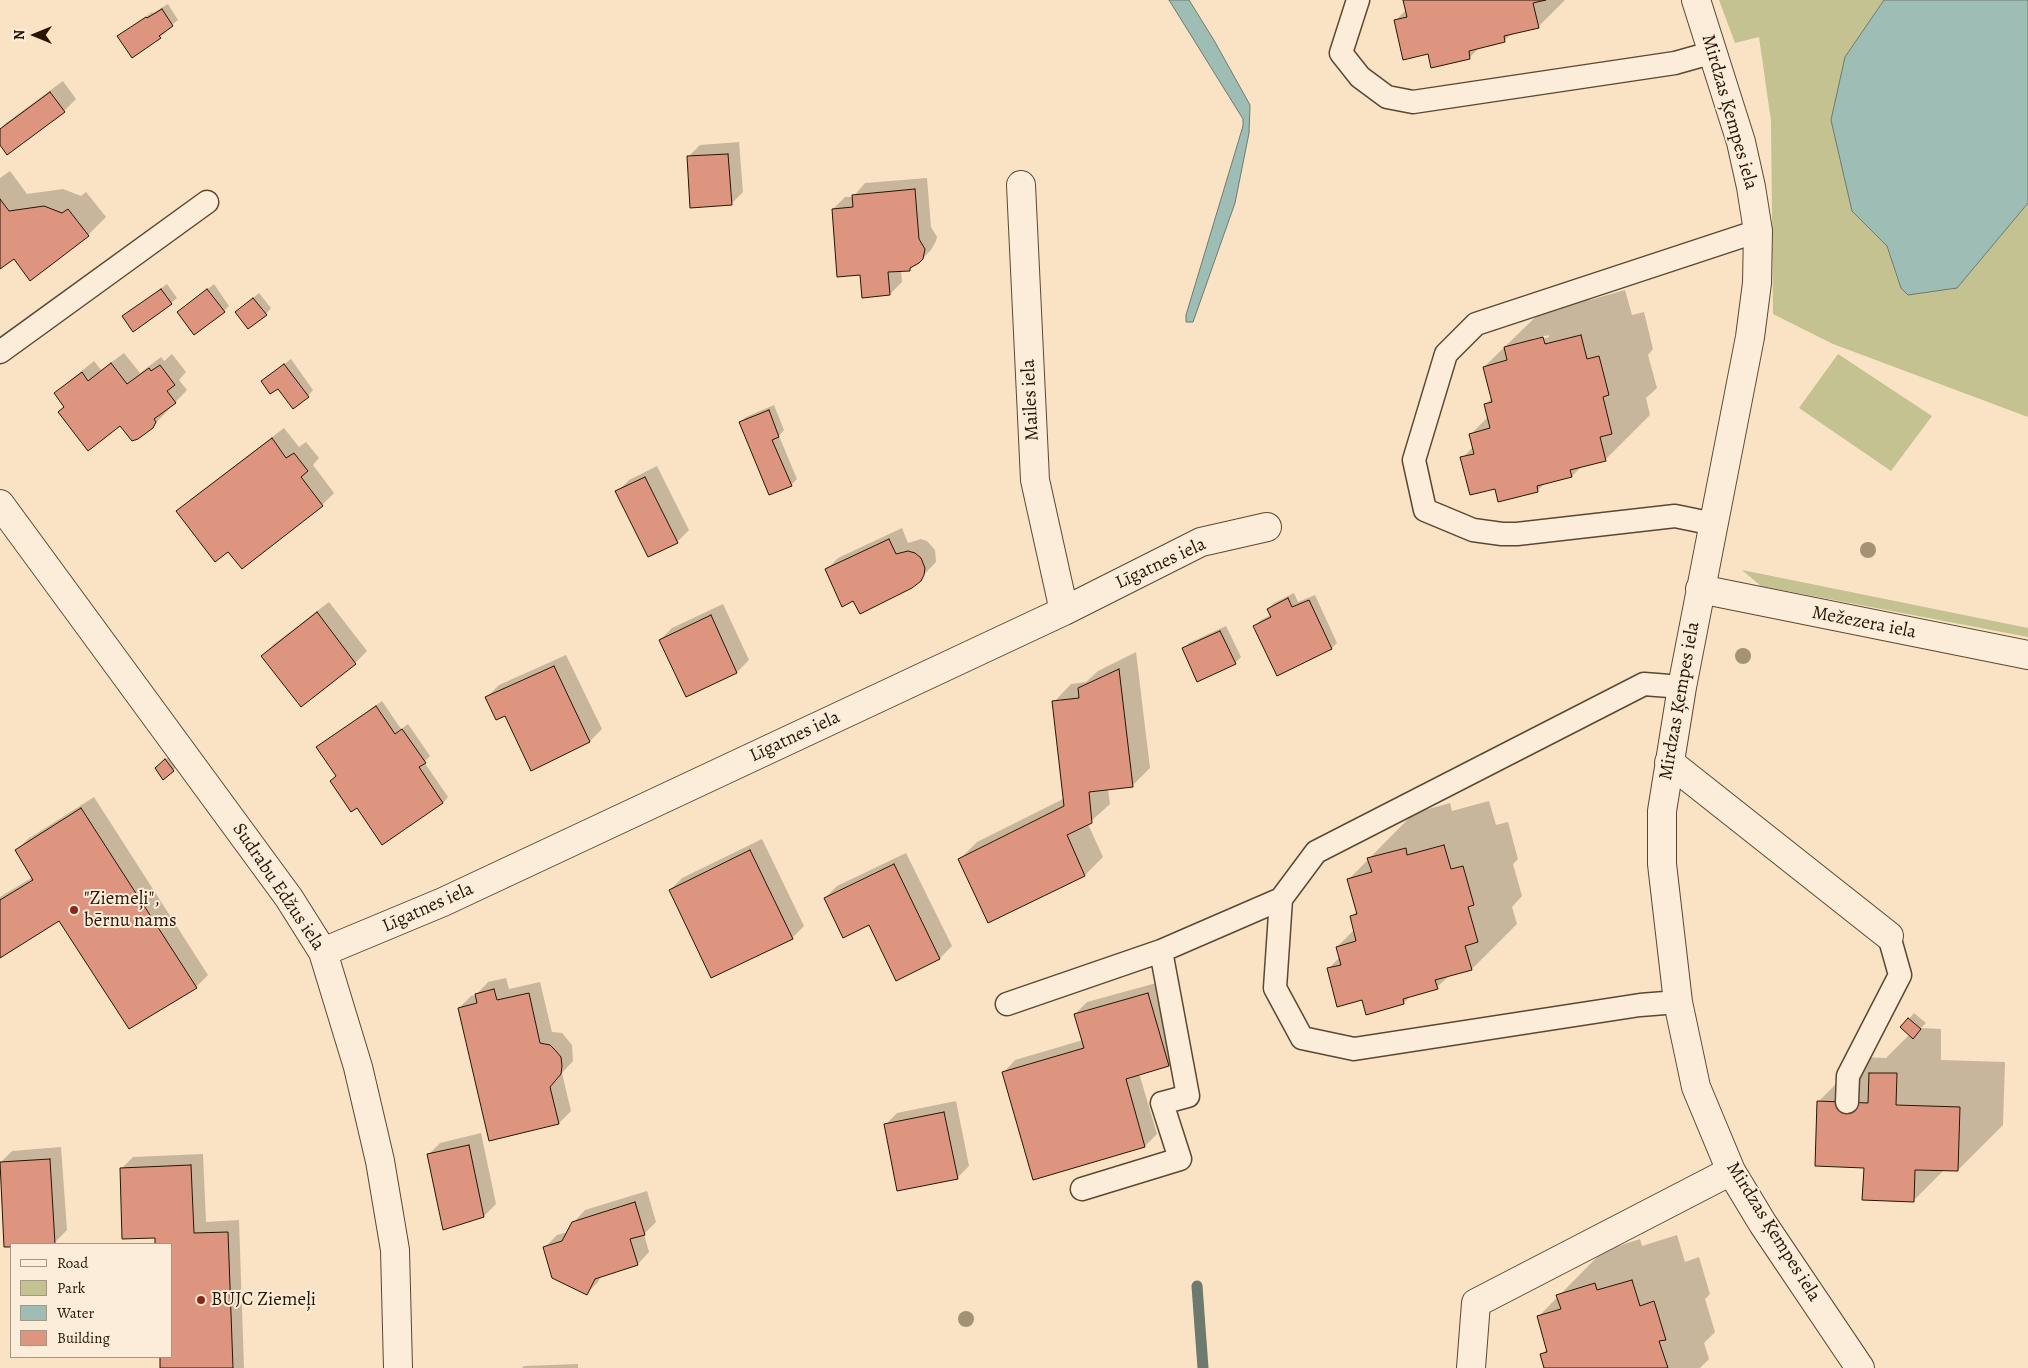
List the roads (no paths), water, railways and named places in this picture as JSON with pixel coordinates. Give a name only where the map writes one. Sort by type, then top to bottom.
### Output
[{"type":"street","name":"Mirdzas Ķempes iela","points":[[1696,0],[1741,142],[1758,232],[1757,283],[1752,329],[1700,589],[1662,811],[1662,864],[1678,1002],[1696,1087],[1731,1171],[1763,1224],[1860,1368]]},
{"type":"street","name":"Mailes iela","points":[[1021,185],[1035,480],[1064,611]]},
{"type":"street","name":"Sudrabu Edžus iela","points":[[0,504],[290,898],[323,952],[358,1067],[380,1161],[395,1250],[398,1368]]},
{"type":"street","name":"Līgatnes iela","points":[[323,952],[444,902],[1064,611],[1201,542],[1267,527]]},
{"type":"street","name":"Mežezera iela","points":[[1700,589],[2028,655]]},
{"type":"street","points":[[1669,762],[1888,936]]},
{"type":"street","points":[[1471,1368],[1476,1302],[1731,1171]]},
{"type":"lane","points":[[1358,0],[1341,53],[1360,77],[1387,97],[1413,102],[1675,63],[1714,52]]},
{"type":"lane","points":[[0,352],[207,202]]},
{"type":"lane","points":[[1714,524],[1675,516],[1517,534],[1473,530],[1425,510],[1414,460],[1446,354],[1476,324],[1758,232]]},
{"type":"lane","points":[[1007,1004],[1161,951],[1282,899],[1316,852],[1644,684],[1682,687]]},
{"type":"lane","points":[[1282,899],[1275,988],[1302,1038],[1354,1049],[1640,1005],[1678,1002]]},
{"type":"lane","points":[[1847,1102],[1848,1076],[1900,975],[1888,936]]},
{"type":"lane","points":[[1082,1189],[1180,1159],[1162,1103],[1188,1096],[1161,951]]},
{"type":"water","points":[[1169,0],[1189,0],[1250,105],[1249,133],[1235,203],[1193,322],[1186,322],[1186,315],[1243,126],[1243,119]]},
{"type":"water","points":[[1884,0],[2028,0],[2028,203],[1957,288],[1908,295],[1901,288],[1887,246],[1852,211],[1831,120],[1845,57]]},
{"type":"waterway","points":[[1197,1286],[1203,1368]]},
{"type":"place","name":"\"Ziemeļi\", bērnu nams","points":[[74,910]]},
{"type":"place","name":"BUJC Ziemeļi","points":[[201,1300]]}]
